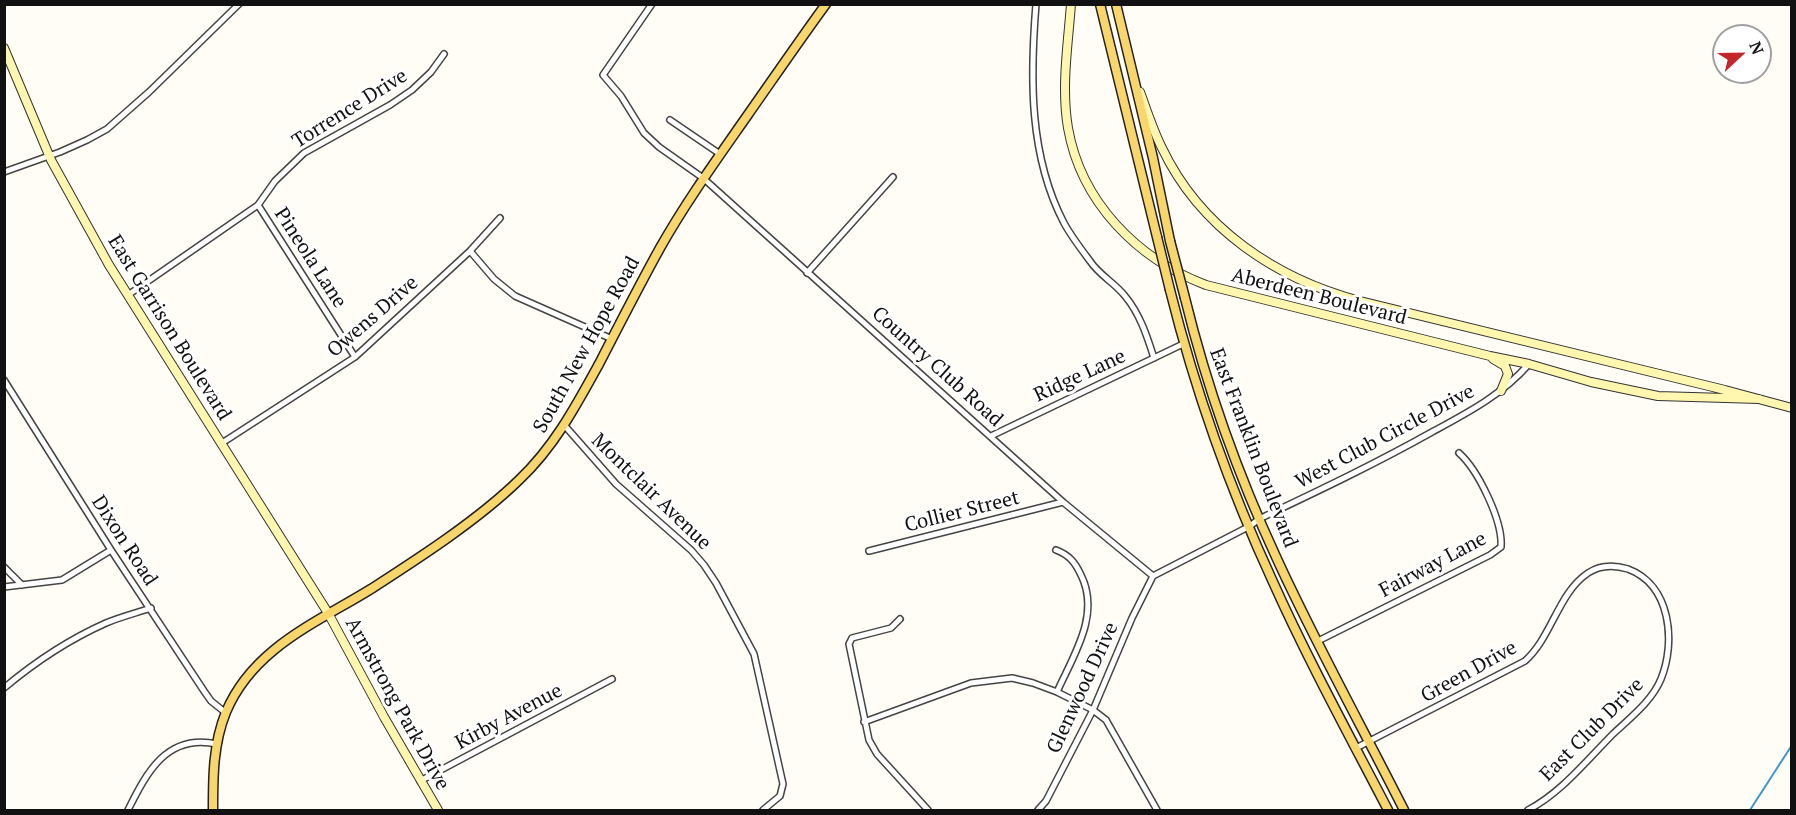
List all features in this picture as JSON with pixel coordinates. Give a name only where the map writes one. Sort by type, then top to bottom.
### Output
[{"type":"main road","name":"South New Hope Road","points":[[213,810],[213,766],[226,713],[242,684],[260,660],[277,646],[328,613],[386,579],[497,500],[525,475],[565,426],[660,247],[703,178],[826,4]]},
{"type":"main road","name":"Aberdeen Boulevard","points":[[1071,4],[1065,79],[1068,128],[1080,170],[1098,202],[1137,247],[1189,279],[1529,364],[1591,382],[1659,396],[1759,399]]},
{"type":"main road","name":"East Franklin Boulevard","points":[[1100,4],[1183,344],[1206,416],[1273,583],[1388,810]]},
{"type":"main road","name":"East Franklin Boulevard","points":[[1116,4],[1170,241],[1195,339],[1215,403],[1277,560],[1404,810]]},
{"type":"main road","name":"East Garrison Boulevard","points":[[4,48],[49,155],[74,206],[328,613]]},
{"type":"main road","name":"Aberdeen Boulevard","points":[[1132,69],[1161,147],[1187,190],[1232,238],[1283,273],[1342,297],[1791,408]]},
{"type":"main road","points":[[1490,356],[1506,370],[1507,379],[1501,391]]},
{"type":"main road","name":"Armstrong Park Drive","points":[[328,613],[438,810]]},
{"type":"street","points":[[4,172],[87,140],[107,129],[239,4]]},
{"type":"street","name":"Country Club Road","points":[[652,4],[603,75],[621,96],[644,134],[703,178],[1063,502],[1153,576]]},
{"type":"street","points":[[1036,4],[1032,55],[1034,119],[1048,185],[1064,224],[1094,266],[1125,296],[1143,323],[1154,357]]},
{"type":"street","name":"Torrence Drive","points":[[128,295],[258,205],[275,181],[304,153],[390,105],[412,90],[431,72],[444,54]]},
{"type":"street","points":[[670,120],[720,154]]},
{"type":"street","points":[[807,273],[892,177]]},
{"type":"street","name":"Pineola Lane","points":[[258,205],[355,357]]},
{"type":"street","name":"Owens Drive","points":[[222,443],[355,357],[470,251],[500,219]]},
{"type":"street","points":[[470,251],[494,279],[515,296],[612,339]]},
{"type":"street","name":"Ridge Lane","points":[[991,436],[1183,344]]},
{"type":"street","name":"West Club Circle Drive","points":[[1153,576],[1250,526],[1259,519],[1394,454],[1501,391],[1529,364]]},
{"type":"street","name":"Dixon Road","points":[[4,380],[111,550],[204,691],[226,713]]},
{"type":"street","name":"Montclair Avenue","points":[[565,426],[616,484],[673,533],[704,565],[750,644],[758,668],[783,784],[780,796],[763,810]]},
{"type":"street","name":"Fairway Lane","points":[[1318,641],[1490,555],[1501,547],[1499,529],[1481,481],[1459,453]]},
{"type":"street","name":"Collier Street","points":[[868,551],[1063,502]]},
{"type":"street","points":[[4,587],[62,580],[111,550]]},
{"type":"street","points":[[1056,550],[1066,554],[1077,565],[1086,584],[1089,602],[1088,619],[1082,637],[1057,692]]},
{"type":"street","name":"East Club Drive","points":[[1528,810],[1569,778],[1651,696],[1660,683],[1668,653],[1666,622],[1658,593],[1648,581],[1635,572],[1620,566],[1605,566],[1590,572],[1578,581],[1569,593]]},
{"type":"street","points":[[4,567],[22,585]]},
{"type":"street","name":"Glenwood Drive","points":[[1038,810],[1046,801],[1094,710],[1132,618],[1153,576]]},
{"type":"street","name":"Green Drive","points":[[1356,748],[1525,661],[1537,650],[1569,593]]},
{"type":"street","points":[[4,688],[39,660],[58,649],[107,623],[151,608]]},
{"type":"street","points":[[900,619],[891,628],[852,638],[849,644],[869,740],[877,754],[928,810]]},
{"type":"street","points":[[864,722],[970,683],[1012,678],[1034,683],[1094,710],[1106,720],[1156,810]]},
{"type":"street","name":"Kirby Avenue","points":[[420,781],[612,679]]},
{"type":"street","points":[[128,810],[151,769],[164,756],[193,741],[217,744]]},
{"type":"waterway","points":[[1750,810],[1792,745]]}]
